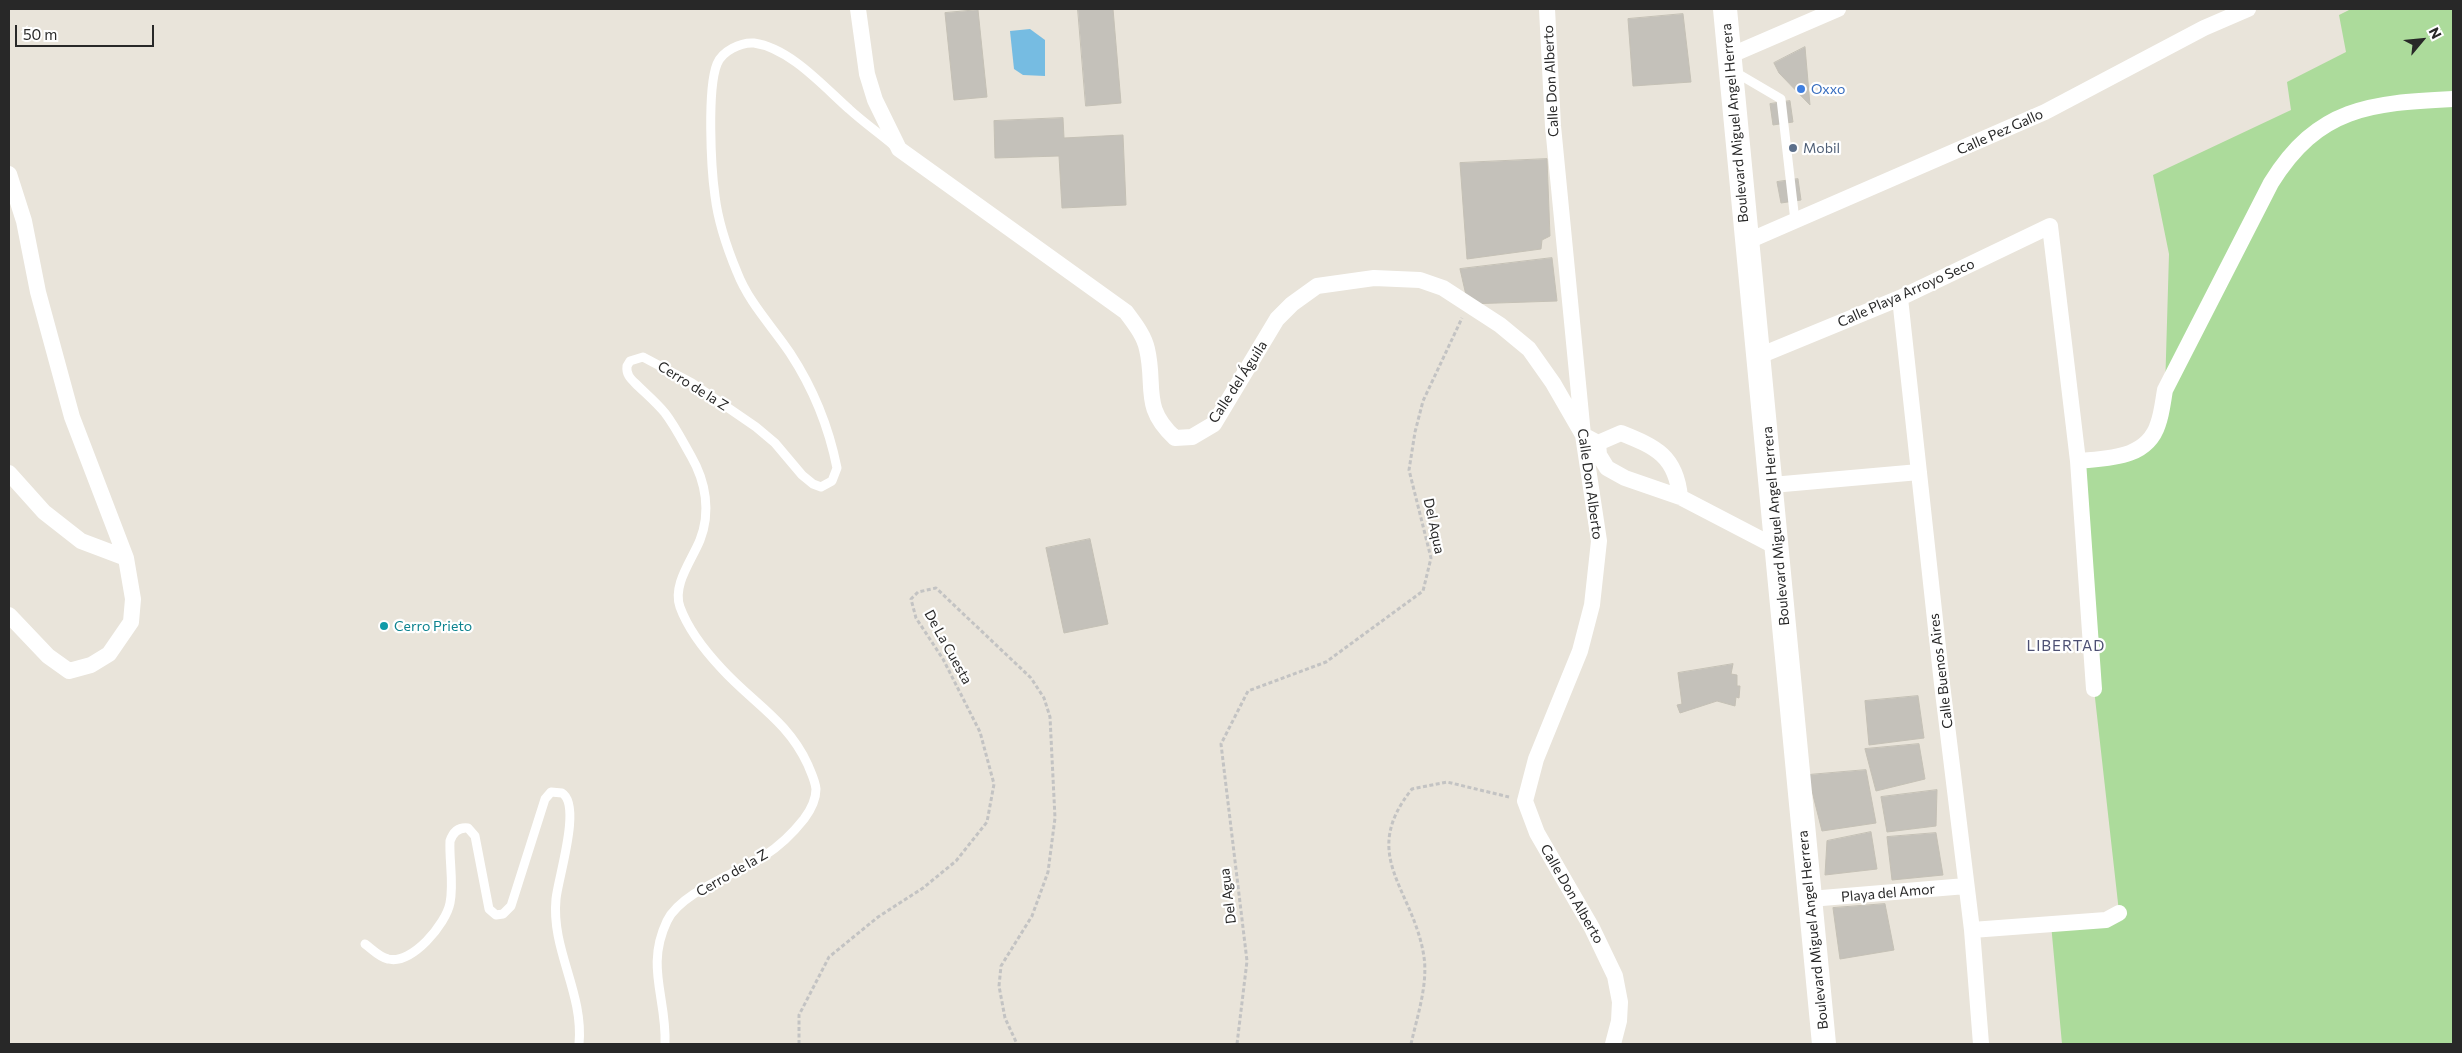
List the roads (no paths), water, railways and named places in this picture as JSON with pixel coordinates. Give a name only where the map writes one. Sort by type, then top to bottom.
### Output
[{"type":"street","name":"Calle del Águila","points":[[858,9],[867,74],[879,109],[899,150],[1126,312],[1143,336],[1148,349],[1151,399],[1158,418],[1175,438],[1192,437],[1214,424],[1277,319],[1292,304],[1318,286],[1374,278],[1420,280],[1443,288],[1500,325],[1529,349],[1553,383],[1583,435]]},
{"type":"street","name":"Calle Don Alberto","points":[[1547,9],[1554,126],[1583,435],[1599,540],[1592,605],[1580,651],[1536,759],[1525,801],[1536,833],[1592,928],[1615,976],[1620,1002],[1619,1021],[1614,1044]]},
{"type":"street","name":"Boulevard Miguel Angel Herrera","points":[[1725,9],[1824,1044]]},
{"type":"street","points":[[1729,62],[1838,9]]},
{"type":"street","name":"Calle Pez Gallo","points":[[1746,242],[2045,112],[2204,28],[2248,9]]},
{"type":"street","points":[[2094,689],[2078,461],[2119,457],[2130,454],[2139,450],[2153,436],[2158,426],[2164,390],[2271,183],[2282,164],[2299,145],[2327,122],[2355,111],[2453,98]]},
{"type":"street","points":[[9,174],[24,221],[38,292],[72,417],[126,558],[133,599],[131,622],[109,654],[69,679],[9,615]]},
{"type":"street","name":"Calle Playa Arroyo Seco","points":[[1759,356],[1900,298],[2050,226],[2078,461]]},
{"type":"street","name":"Calle Buenos Aires","points":[[1900,298],[1972,930],[1981,1044]]},
{"type":"street","points":[[1598,443],[1621,432],[1655,447],[1678,480],[1680,497]]},
{"type":"street","points":[[1583,435],[1598,443]]},
{"type":"street","points":[[1598,443],[1599,455],[1607,468],[1625,478],[1680,497],[1778,548]]},
{"type":"street","points":[[1772,485],[1919,472]]},
{"type":"street","points":[[9,473],[44,512],[81,541],[126,558]]},
{"type":"street","name":"Playa del Amor","points":[[1810,899],[1966,886]]},
{"type":"street","points":[[1972,930],[2106,920],[2119,913]]},
{"type":"lane","name":"Cerro de la Z","points":[[665,1044],[664,1013],[656,968],[661,939],[670,916],[689,898],[773,850],[807,815],[816,791],[813,776],[788,731],[772,714],[722,670],[704,646],[680,607],[679,587],[702,535],[706,500],[704,486],[698,468],[670,420],[630,378],[627,366],[634,358],[643,357],[686,378],[766,435],[813,484],[821,487],[830,483],[837,468],[822,415],[812,392],[790,353],[747,294],[723,232],[715,196],[711,137],[712,89],[717,62],[732,49],[748,43],[780,54],[818,78],[849,109],[899,150]]},
{"type":"lane","points":[[1729,62],[1781,99],[1795,221]]},
{"type":"lane","points":[[365,944],[382,957],[396,960],[411,953],[440,927],[450,905],[450,841],[454,833],[461,828],[468,828],[475,836],[489,909],[496,915],[503,914],[510,906],[545,799],[551,792],[562,793],[567,797],[570,807],[570,823],[556,898],[556,927],[578,1008],[579,1044]]},
{"type":"water","points":[[1030,29],[1045,40],[1045,76],[1023,75],[1014,69],[1010,31]]},
{"type":"place","name":"Oxxo","points":[[1801,89]]},
{"type":"place","name":"Mobil","points":[[1793,148]]},
{"type":"place","name":"Cerro Prieto","points":[[384,626]]},
{"type":"district","name":"LIBERTAD","points":[[2066,646]]}]
